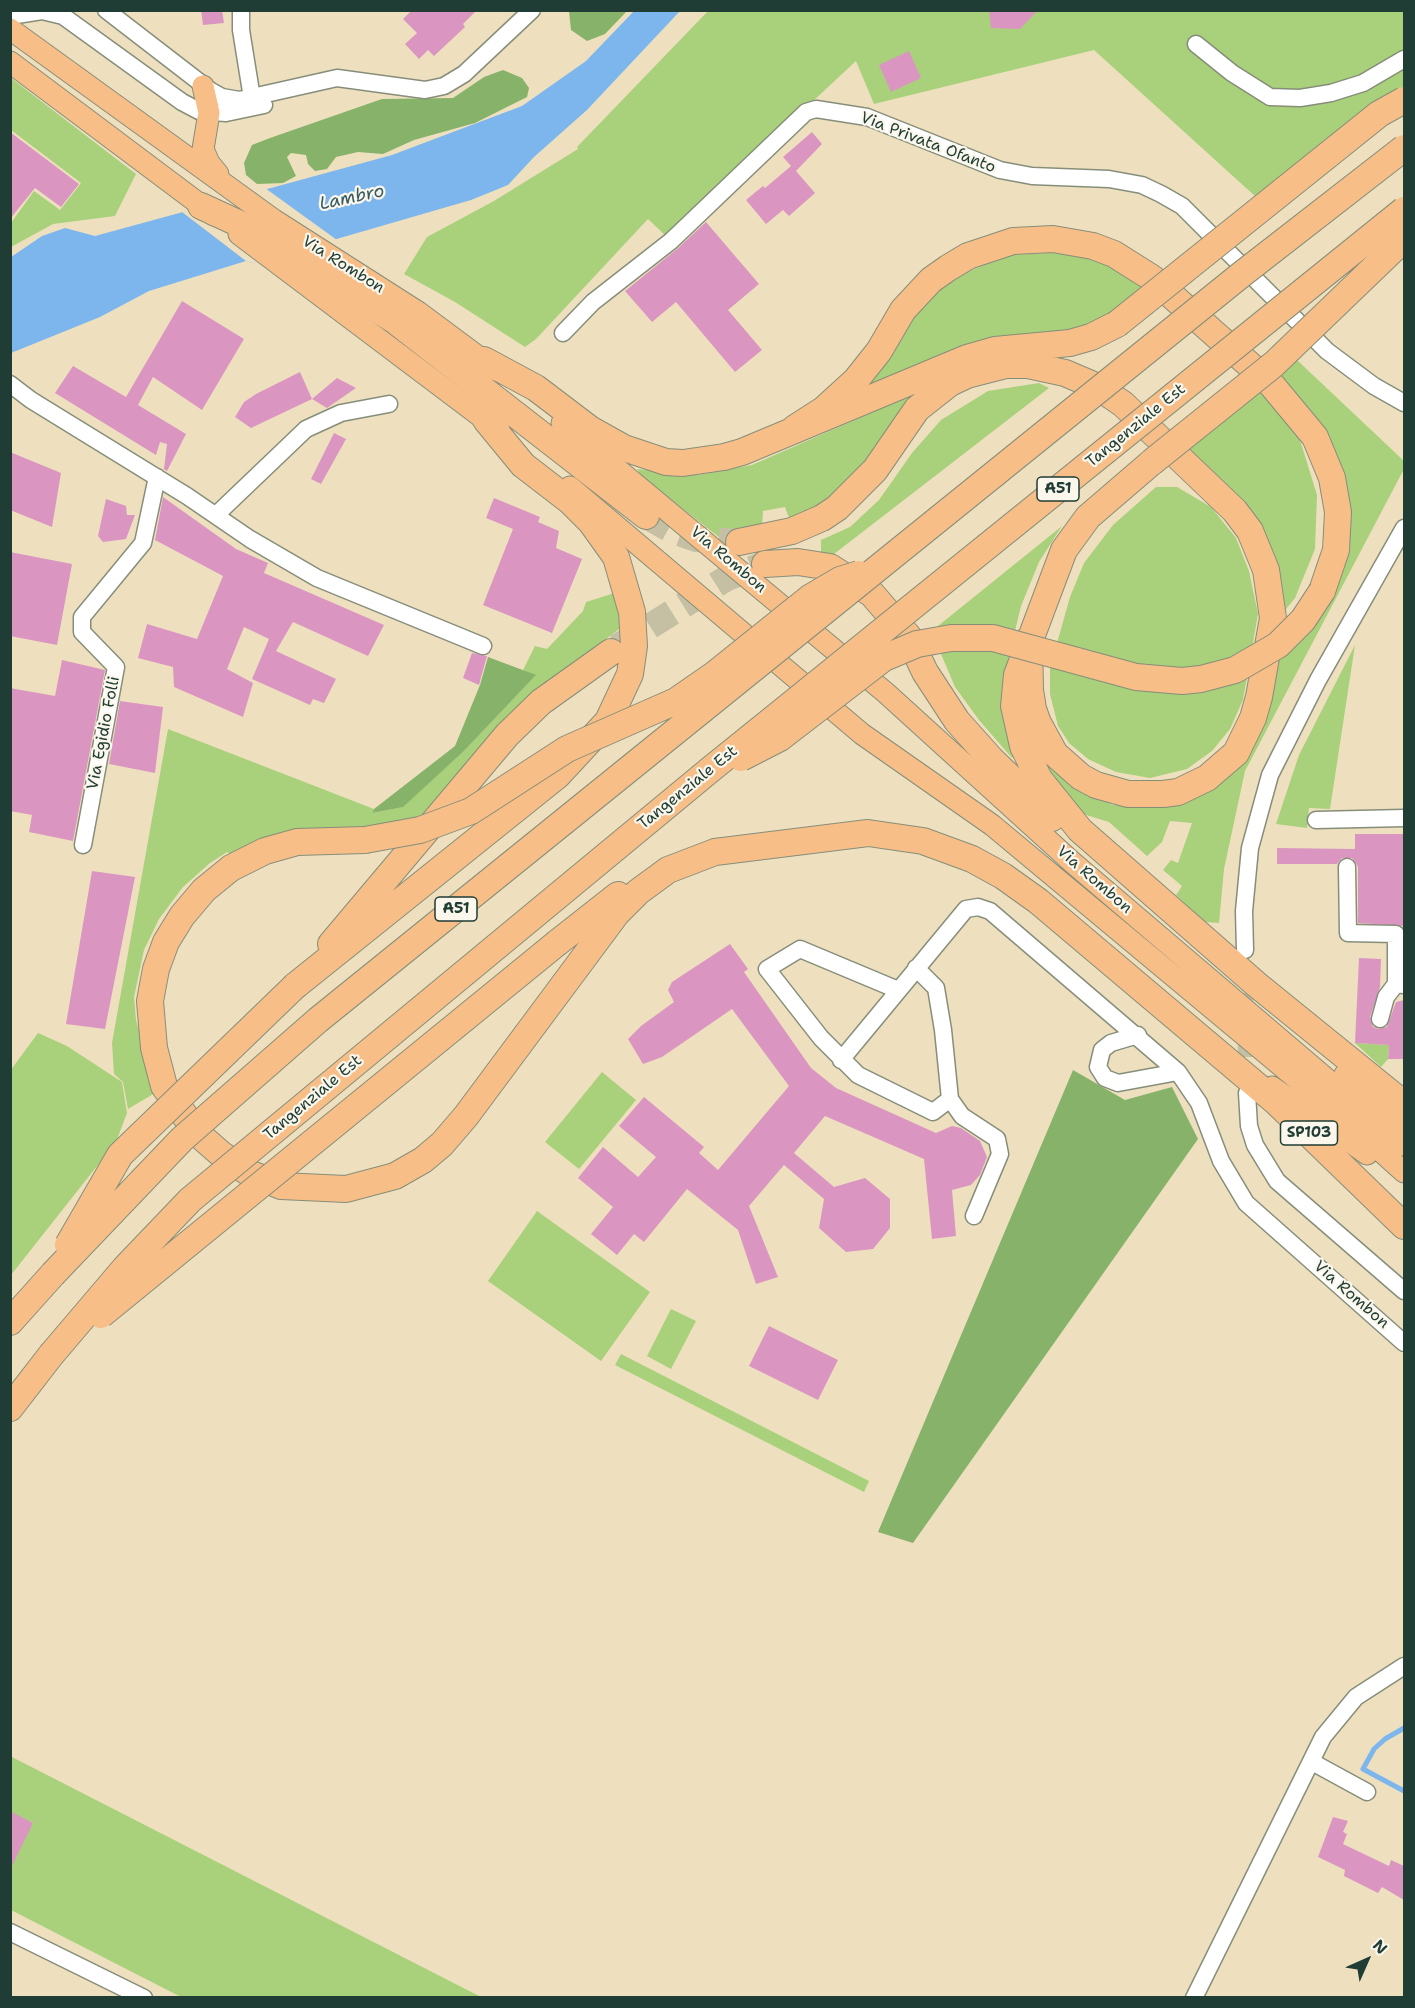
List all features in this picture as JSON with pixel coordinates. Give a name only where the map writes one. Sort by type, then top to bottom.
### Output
[{"type":"highway","points":[[484,360],[536,388],[590,429],[624,448],[666,462],[683,463],[724,457],[967,358],[995,350],[1070,343],[1091,337],[1117,324],[1379,114],[1404,100]]},
{"type":"highway","name":"A51","points":[[10,1322],[182,1139],[318,1020],[1242,274],[1404,148]]},
{"type":"highway","points":[[201,206],[253,230],[279,255],[394,320],[646,516]]},
{"type":"highway","name":"Tangenziale Est","points":[[10,1408],[51,1355],[125,1268],[190,1200],[711,769],[1404,210]]},
{"type":"highway","points":[[711,769],[750,754],[780,738],[866,670],[884,658],[917,644],[951,638],[993,638],[1136,677],[1182,681],[1201,679],[1235,670],[1278,645],[1303,620],[1322,591],[1336,550],[1338,512],[1332,478],[1315,437],[1272,384],[1152,278],[1114,254],[1093,246],[1053,239],[1013,241],[968,256],[948,268],[931,280],[903,310],[879,351],[856,380],[823,410],[795,428]]},
{"type":"highway","points":[[1404,239],[1274,364],[1152,462],[1088,517],[1072,538],[1057,565],[1017,675],[1014,706],[1017,726],[1031,766],[1052,799],[1080,830],[1256,984],[1404,1104]]},
{"type":"highway","points":[[739,542],[792,531],[822,518],[837,508],[852,496],[875,470],[917,409],[950,383],[967,375],[1006,365],[1028,365],[1065,373],[1098,387],[1123,404],[1235,511],[1250,531],[1266,570],[1273,618],[1260,697],[1253,718],[1236,753],[1194,786],[1155,795],[1128,794],[1096,785],[1081,777],[1055,753],[1033,709],[1030,690],[1029,639]]},
{"type":"highway","points":[[53,1274],[120,1155],[296,986],[558,775],[608,721],[630,674],[634,646],[632,612],[616,557],[591,522],[571,502],[523,465],[486,420]]},
{"type":"highway","points":[[765,564],[798,562],[830,567],[872,594],[908,636],[943,702],[970,737],[1085,848],[1127,884],[1190,928]]},
{"type":"highway","points":[[879,567],[826,587],[716,674],[676,701],[567,749],[471,811],[420,830],[397,835],[365,840],[297,843],[265,851],[231,868],[204,890],[182,916],[166,942],[156,969],[150,1001],[154,1048],[164,1086],[197,1133],[221,1154],[249,1173],[281,1186],[346,1189],[395,1176],[423,1160],[442,1144],[616,913],[652,880],[678,866],[715,852],[834,835],[868,833],[923,841],[972,859],[1003,876],[1038,901],[1209,1045]]},
{"type":"highway","points":[[296,986],[507,735],[541,702],[611,652]]},
{"type":"highway","points":[[51,1355],[557,943],[650,871],[686,850],[727,839],[800,832],[834,835]]},
{"type":"highway","points":[[1256,984],[1404,1131]]},
{"type":"highway","name":"SP103","points":[[1209,1045],[1275,1101],[1404,1226]]},
{"type":"main road","name":"Via Rombon","points":[[15,17],[232,190],[313,246],[418,312],[484,360],[692,529],[886,693],[1072,862],[1404,1145]]},
{"type":"main road","points":[[10,62],[201,206]]},
{"type":"main road","points":[[203,86],[209,113],[203,149],[209,163],[232,190]]},
{"type":"main road","name":"Via Rombon","points":[[279,255],[630,536],[862,734],[992,825],[1345,1119],[1404,1172]]},
{"type":"main road","points":[[1209,1045],[1404,1181]]},
{"type":"street","points":[[106,10],[203,86],[222,97],[262,99]]},
{"type":"street","points":[[241,10],[241,30],[262,99]]},
{"type":"street","points":[[209,113],[242,111],[262,99],[317,82],[346,78],[424,90],[444,86],[464,74],[532,10]]},
{"type":"street","name":"Via Rombon","points":[[15,17],[42,11],[63,16],[182,102],[199,111],[209,113]]},
{"type":"street","points":[[1196,44],[1232,73],[1270,97],[1300,98],[1331,93],[1363,82],[1404,59]]},
{"type":"street","name":"Via Privata Ofanto","points":[[563,333],[593,302],[671,241],[806,112],[816,109],[867,117],[1000,170],[1032,176],[1109,179],[1142,185],[1161,194],[1182,206],[1327,351],[1374,386],[1404,403]]},
{"type":"street","points":[[10,384],[31,400],[157,477],[250,539],[317,578],[483,646]]},
{"type":"street","points":[[216,515],[306,429],[341,413],[389,404]]},
{"type":"street","name":"Via Egidio Folli","points":[[83,845],[116,667],[82,633],[82,617],[142,543],[157,477]]},
{"type":"street","points":[[1245,950],[1244,911],[1250,848],[1270,775],[1313,690],[1404,528]]},
{"type":"street","points":[[1317,820],[1404,818]]},
{"type":"street","points":[[1347,867],[1348,933],[1396,934],[1400,985],[1386,997],[1380,1019]]},
{"type":"street","name":"Via Rombon","points":[[916,968],[966,909],[978,907],[990,911],[1179,1072],[1199,1103],[1221,1161],[1246,1203],[1404,1343]]},
{"type":"street","points":[[898,990],[800,949],[767,969],[841,1059],[858,1075],[933,1112],[950,1099]]},
{"type":"street","points":[[841,1059],[916,968],[936,988],[950,1099],[962,1116],[997,1139],[1000,1154],[974,1216]]},
{"type":"street","points":[[1138,1035],[1112,1042],[1102,1050],[1098,1067],[1105,1078],[1118,1083],[1179,1072]]},
{"type":"street","points":[[1246,1093],[1248,1121],[1255,1144],[1277,1181],[1404,1291]]},
{"type":"street","points":[[1194,1998],[1323,1737],[1356,1697],[1404,1666]]},
{"type":"street","points":[[1312,1762],[1367,1792]]},
{"type":"street","points":[[10,1932],[144,1998]]},
{"type":"green space","points":[[569,10],[627,11],[605,34],[587,41],[571,30]]},
{"type":"green space","points":[[708,11],[1404,11],[1404,91],[1256,197],[1094,50],[874,104],[856,61],[667,237],[648,219],[536,339],[525,347],[455,302],[404,274],[427,237],[494,201],[578,149],[577,147]]},
{"type":"green space","points":[[503,70],[522,78],[529,88],[527,97],[475,123],[414,140],[383,154],[358,152],[336,157],[327,169],[315,171],[308,164],[306,155],[291,153],[287,157],[296,176],[283,183],[257,184],[246,175],[244,163],[252,145],[382,99],[453,98],[484,77]]},
{"type":"green space","points":[[11,78],[136,174],[115,216],[53,224],[11,247],[11,223],[34,191],[60,210],[81,183],[11,130]]},
{"type":"green space","points":[[1067,252],[1122,268],[1146,283],[1118,312],[1076,338],[854,395],[912,314],[949,279],[1010,255]]},
{"type":"green space","points":[[1297,360],[1404,461],[1404,469],[1245,771],[1224,869],[1219,923],[1205,922],[1176,895],[1182,886],[1163,870],[1171,860],[1178,863],[1192,823],[1170,821],[1162,842],[1147,856],[1109,822],[1083,814],[1062,791],[1042,762],[1034,741],[1070,786],[1113,805],[1157,806],[1205,790],[1271,662],[1308,623],[1340,491],[1274,375]]},
{"type":"green space","points":[[1039,383],[1049,388],[834,554],[821,553],[821,540],[850,527],[879,500],[912,453],[941,420],[988,391]]},
{"type":"green space","points":[[1263,386],[1296,427],[1317,495],[1315,549],[1295,598],[1277,620],[1276,590],[1186,449]]},
{"type":"green space","points":[[930,387],[844,495],[790,521],[785,507],[763,511],[762,529],[733,531],[733,548],[642,477],[637,469],[698,475],[752,465]]},
{"type":"green space","points":[[1156,487],[1177,487],[1211,507],[1236,538],[1249,571],[1258,614],[1243,700],[1230,729],[1212,751],[1187,769],[1150,778],[1116,772],[1088,759],[1069,743],[1058,726],[1050,694],[1050,668],[1070,597],[1084,563],[1113,525]]},
{"type":"green space","points":[[1062,526],[1039,562],[1021,606],[1008,660],[1003,703],[1015,756],[1012,758],[979,720],[955,687],[941,654],[938,626]]},
{"type":"green space","points":[[618,592],[624,625],[562,674],[429,812],[409,820],[380,825],[296,831],[253,842],[231,855],[227,852],[210,863],[183,887],[159,919],[144,950],[134,997],[136,1020],[155,1093],[128,1109],[123,1082],[114,1074],[112,1043],[168,729],[374,809],[374,813],[402,807],[464,751],[535,676],[523,670],[535,646],[547,649],[583,611],[586,602]]},
{"type":"green space","points":[[1355,645],[1330,809],[1309,808],[1307,828],[1276,824],[1299,755]]},
{"type":"green space","points":[[488,657],[536,675],[464,751],[403,807],[373,813],[374,809],[455,746],[480,685]]},
{"type":"green space","points":[[38,1033],[67,1046],[122,1082],[127,1113],[116,1142],[11,1275],[10,1071]]},
{"type":"green space","points":[[1355,1043],[1389,1045],[1388,1059],[1381,1067]]},
{"type":"green space","points":[[1073,1070],[1125,1100],[1172,1087],[1198,1139],[913,1543],[878,1532]]},
{"type":"green space","points":[[602,1072],[636,1100],[579,1169],[545,1142]]},
{"type":"green space","points":[[537,1211],[650,1292],[601,1361],[488,1281]]},
{"type":"green space","points":[[671,1309],[696,1321],[671,1369],[647,1356]]},
{"type":"green space","points":[[621,1354],[869,1481],[864,1492],[615,1365]]},
{"type":"green space","points":[[10,1756],[481,1997],[181,1997],[11,1910]]},
{"type":"water","name":"Lambro","points":[[634,11],[680,11],[587,110],[534,157],[508,185],[471,200],[253,263],[246,261],[149,291],[100,317],[11,353],[11,257],[42,236],[65,228],[95,236],[392,155],[522,106],[586,61]]},
{"type":"pier","points":[[265,188],[337,240],[253,263],[246,261],[182,212]]},
{"type":"building","points":[[201,10],[222,10],[224,23],[203,25]]},
{"type":"building","points":[[412,10],[477,10],[463,24],[465,27],[434,56],[428,50],[419,59],[405,44],[417,33],[403,19]]},
{"type":"building","points":[[989,10],[1038,10],[1020,29],[991,28]]},
{"type":"building","points":[[909,51],[921,78],[891,92],[879,65]]},
{"type":"building","points":[[10,132],[79,184],[61,207],[35,188],[10,219]]},
{"type":"building","points":[[812,132],[822,144],[796,171],[815,193],[789,216],[783,210],[766,224],[746,200],[763,186],[765,188],[791,166],[783,157]]},
{"type":"building","points":[[706,222],[759,284],[728,310],[762,350],[735,372],[676,302],[652,322],[625,291]]},
{"type":"building","points":[[182,301],[244,339],[202,410],[153,377],[138,405],[186,434],[167,471],[164,469],[167,444],[160,442],[156,455],[55,393],[73,366],[126,397]]},
{"type":"building","points":[[300,372],[312,399],[251,428],[235,417],[244,402]]},
{"type":"building","points":[[337,378],[356,388],[327,408],[312,399]]},
{"type":"building","points":[[334,433],[346,439],[321,484],[311,479]]},
{"type":"building","points":[[10,452],[61,473],[52,527],[10,510]]},
{"type":"building","points":[[163,497],[236,549],[268,563],[264,573],[384,625],[368,656],[293,622],[276,651],[336,679],[324,703],[313,699],[310,705],[252,679],[269,639],[244,627],[227,669],[253,683],[243,717],[174,687],[173,667],[138,658],[147,624],[197,639],[223,576],[155,540]]},
{"type":"building","points":[[494,498],[540,517],[538,522],[559,531],[556,548],[582,559],[552,633],[483,605],[513,529],[486,518]]},
{"type":"building","points":[[106,499],[126,506],[127,515],[135,515],[126,539],[103,542],[98,536]]},
{"type":"building","points":[[10,552],[72,564],[57,645],[10,636]]},
{"type":"building","points":[[472,653],[487,656],[479,685],[463,678]]},
{"type":"building","points":[[62,660],[105,670],[73,841],[29,832],[32,815],[10,811],[10,688],[55,696]]},
{"type":"building","points":[[120,701],[163,707],[155,773],[109,764]]},
{"type":"building","points":[[1355,834],[1404,834],[1404,926],[1358,923],[1358,867],[1352,858],[1342,858],[1337,864],[1277,864],[1277,848],[1355,849]]},
{"type":"building","points":[[92,871],[135,877],[105,1029],[66,1024]]},
{"type":"building","points":[[730,944],[748,969],[744,972],[811,1068],[836,1088],[936,1133],[952,1126],[961,1128],[980,1141],[987,1157],[980,1175],[971,1185],[952,1190],[956,1236],[932,1239],[924,1159],[825,1116],[794,1153],[834,1187],[865,1178],[890,1199],[890,1228],[873,1249],[846,1252],[819,1228],[824,1199],[784,1165],[749,1206],[778,1277],[756,1284],[738,1230],[687,1189],[644,1242],[634,1234],[617,1255],[591,1234],[613,1207],[578,1178],[603,1147],[638,1177],[656,1157],[619,1126],[644,1097],[704,1147],[699,1153],[718,1170],[789,1086],[732,1009],[662,1057],[643,1064],[628,1039],[641,1026],[674,1002],[668,990],[672,982]]},
{"type":"building","points":[[1359,958],[1381,959],[1380,987],[1370,1017],[1373,1027],[1378,1029],[1387,1027],[1396,1002],[1404,1000],[1404,1059],[1388,1059],[1389,1045],[1355,1043]]},
{"type":"building","points":[[769,1326],[838,1360],[818,1400],[749,1366]]},
{"type":"building","points":[[10,1811],[33,1823],[10,1870]]},
{"type":"building","points":[[1333,1817],[1348,1821],[1343,1832],[1347,1834],[1343,1844],[1389,1866],[1391,1860],[1404,1866],[1404,1900],[1382,1887],[1378,1893],[1344,1876],[1345,1870],[1318,1857]]},
{"type":"waterway","points":[[1404,1728],[1385,1739],[1374,1749],[1363,1769],[1404,1791]]},
{"type":"tunnel","points":[[646,516],[671,530],[696,539],[739,542]]},
{"type":"tunnel","points":[[617,647],[727,578],[762,565]]},
{"type":"tunnel","points":[[1245,969],[1246,1081]]}]
